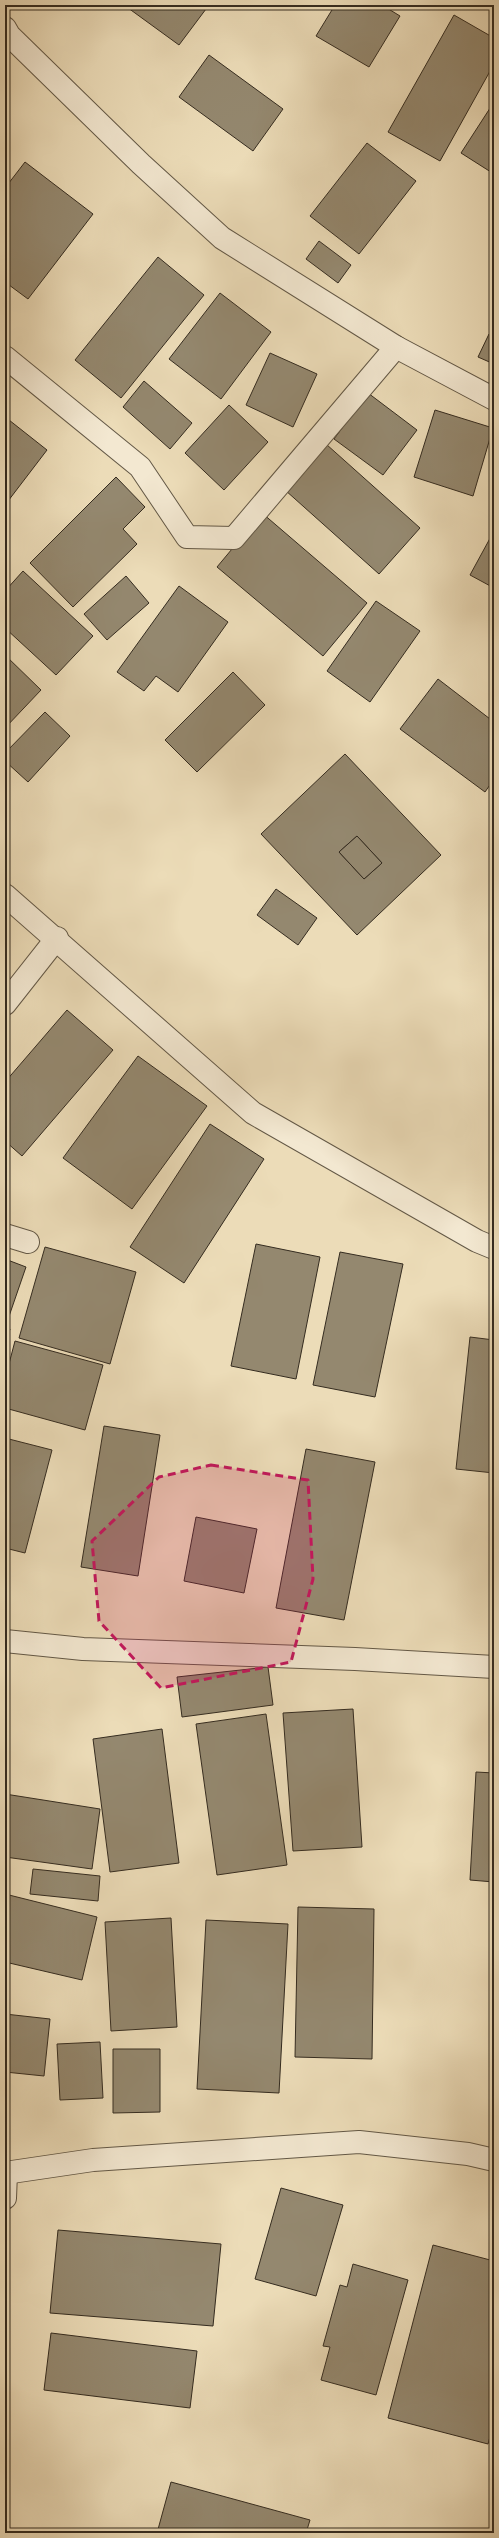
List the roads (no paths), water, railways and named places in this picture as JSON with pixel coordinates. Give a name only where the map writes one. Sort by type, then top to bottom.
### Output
[{"type":"street","points":[[6,34],[141,164],[222,238],[396,347],[494,398]]},
{"type":"street","points":[[5,357],[140,467],[187,536],[234,538],[396,347]]},
{"type":"street","points":[[5,895],[57,938],[253,1113],[477,1241],[494,1248]]},
{"type":"street","points":[[5,1004],[57,938]]},
{"type":"street","points":[[5,1234],[28,1242]]},
{"type":"street","points":[[5,1641],[83,1649],[355,1658],[494,1667]]},
{"type":"street","points":[[5,2198],[5,2173],[93,2160],[359,2142],[461,2153],[494,2160]]}]
